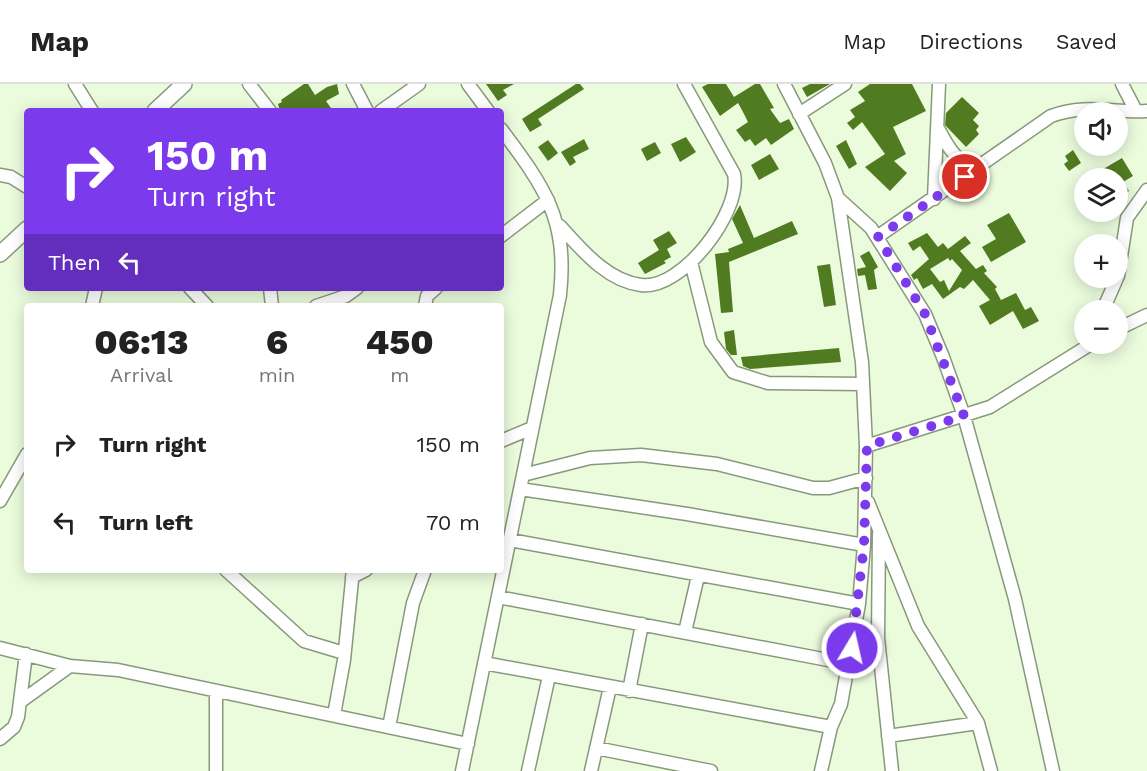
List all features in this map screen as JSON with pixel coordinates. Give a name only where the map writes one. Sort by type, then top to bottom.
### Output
[{"type":"main road","points":[[158,108],[184,84]]},
{"type":"main road","points":[[0,254],[24,232]]},
{"type":"street","points":[[75,84],[90,108]]},
{"type":"street","points":[[249,84],[268,108]]},
{"type":"street","points":[[353,84],[365,108]]},
{"type":"street","points":[[385,108],[419,84]]},
{"type":"street","points":[[557,223],[584,252],[606,271],[640,285],[663,280],[691,262],[710,242],[727,213],[736,186],[734,174],[684,84]]},
{"type":"street","points":[[784,84],[825,163],[838,198],[863,384],[867,446],[864,545],[859,604],[841,704],[831,727],[821,771]]},
{"type":"street","points":[[799,114],[844,84]]},
{"type":"street","points":[[934,199],[939,129],[939,84]]},
{"type":"street","points":[[1122,84],[1142,111]]},
{"type":"street","points":[[473,86],[486,108]]},
{"type":"street","points":[[878,237],[1051,116],[1069,110],[1099,108],[1142,111]]},
{"type":"street","points":[[939,129],[954,156],[962,163],[977,169]]},
{"type":"street","points":[[504,568],[560,295],[564,260],[557,223],[548,200],[506,144]]},
{"type":"street","points":[[0,175],[11,177],[24,185]]},
{"type":"street","points":[[1124,234],[1127,218],[1147,190]]},
{"type":"street","points":[[838,198],[878,237],[925,314],[964,416],[1015,599],[1053,771]]},
{"type":"street","points":[[504,234],[548,200]]},
{"type":"street","points":[[691,262],[711,342],[733,372],[768,383],[863,384]]},
{"type":"street","points":[[192,291],[204,303]]},
{"type":"street","points":[[325,303],[346,296],[353,291]]},
{"type":"street","points":[[1128,324],[1147,315]]},
{"type":"street","points":[[867,446],[990,407],[1074,354]]},
{"type":"street","points":[[504,440],[532,428]]},
{"type":"street","points":[[523,475],[590,458],[641,455],[717,464],[813,488],[829,488],[866,478]]},
{"type":"street","points":[[0,501],[24,461]]},
{"type":"street","points":[[520,489],[687,514],[864,545]]},
{"type":"street","points":[[865,495],[918,626],[978,723],[992,771]]},
{"type":"street","points":[[879,530],[878,638],[892,771]]},
{"type":"street","points":[[510,540],[859,604]]},
{"type":"street","points":[[229,573],[304,640],[344,653]]},
{"type":"street","points":[[389,727],[413,603],[424,573]]},
{"type":"street","points":[[462,771],[503,573]]},
{"type":"street","points":[[334,715],[344,653],[352,574]]},
{"type":"street","points":[[685,632],[698,576]]},
{"type":"street","points":[[498,597],[849,664]]},
{"type":"street","points":[[629,691],[642,624]]},
{"type":"street","points":[[0,648],[70,666],[118,670],[468,744]]},
{"type":"street","points":[[0,740],[14,727],[20,702],[26,654]]},
{"type":"street","points":[[484,663],[831,727]]},
{"type":"street","points":[[20,702],[70,666]]},
{"type":"street","points":[[528,771],[549,676]]},
{"type":"street","points":[[591,771],[610,687]]},
{"type":"street","points":[[216,691],[216,771]]},
{"type":"street","points":[[215,711],[234,694]]},
{"type":"street","points":[[888,736],[978,723]]},
{"type":"street","points":[[596,748],[711,771]]},
{"type":"building","points":[[304,84],[308,84],[315,95],[337,84],[339,94],[326,101],[331,108],[279,108],[278,104],[282,102],[281,100]]},
{"type":"building","points":[[486,84],[514,84],[503,90],[507,95],[498,101]]},
{"type":"building","points":[[576,84],[580,84],[584,89],[538,119],[542,125],[530,132],[522,119]]},
{"type":"building","points":[[708,84],[726,84],[734,97],[755,84],[760,84],[774,108],[770,109],[780,123],[789,119],[794,129],[771,145],[766,138],[755,146],[750,139],[745,142],[736,130],[748,122],[738,103],[720,116],[702,87]]},
{"type":"building","points":[[810,84],[830,84],[807,97],[802,88]]},
{"type":"building","points":[[870,84],[912,84],[926,111],[893,127],[906,154],[894,161],[907,173],[890,191],[865,167],[885,154],[862,122],[853,130],[847,123],[855,117],[850,110],[865,101],[858,92]]},
{"type":"building","points":[[962,97],[979,113],[973,120],[979,126],[976,130],[979,134],[966,147],[945,125],[946,113]]},
{"type":"building","points":[[686,137],[696,152],[680,162],[671,144]]},
{"type":"building","points":[[584,139],[589,149],[573,157],[576,162],[570,166],[561,152]]},
{"type":"building","points":[[548,140],[558,153],[548,161],[538,147]]},
{"type":"building","points":[[846,140],[857,164],[849,169],[836,146]]},
{"type":"building","points":[[655,142],[661,153],[647,161],[641,149]]},
{"type":"building","points":[[1073,150],[1074,156],[1077,156],[1081,163],[1069,171],[1064,164],[1068,161],[1065,156]]},
{"type":"building","points":[[770,154],[779,169],[759,180],[751,165]]},
{"type":"building","points":[[1122,158],[1133,176],[1128,179],[1128,168],[1105,168]]},
{"type":"building","points":[[740,205],[754,238],[792,221],[798,234],[729,262],[733,312],[721,313],[715,254],[729,252],[728,249],[743,243],[732,219]]},
{"type":"building","points":[[1009,213],[1026,242],[991,262],[982,247],[996,239],[987,225]]},
{"type":"building","points":[[669,231],[677,243],[667,249],[671,257],[664,261],[666,263],[645,274],[638,263],[659,250],[653,240]]},
{"type":"building","points":[[927,233],[938,247],[943,243],[948,249],[965,236],[971,243],[960,251],[976,269],[983,265],[987,271],[984,273],[997,287],[995,289],[1001,300],[1016,293],[1025,310],[1031,307],[1039,321],[1023,329],[1013,311],[990,325],[979,306],[990,300],[973,280],[964,289],[960,287],[943,299],[932,284],[923,289],[917,278],[914,280],[911,275],[929,259],[920,246],[913,251],[908,243]],"holes":[[[948,258],[950,261],[952,259],[962,270],[949,291],[944,280],[940,282],[930,269]]]},
{"type":"building","points":[[869,251],[878,267],[874,270],[877,289],[868,290],[865,275],[858,276],[857,269],[866,267],[860,256]]},
{"type":"building","points":[[830,264],[836,305],[824,307],[817,266]]},
{"type":"building","points":[[734,330],[737,355],[731,355],[726,349],[724,332]]},
{"type":"building","points":[[839,348],[841,362],[750,369],[743,366],[741,357]]},
{"type":"route","points":[[852,648],[859,604],[864,545],[867,446],[964,416],[925,314],[878,237],[965,177]]}]
